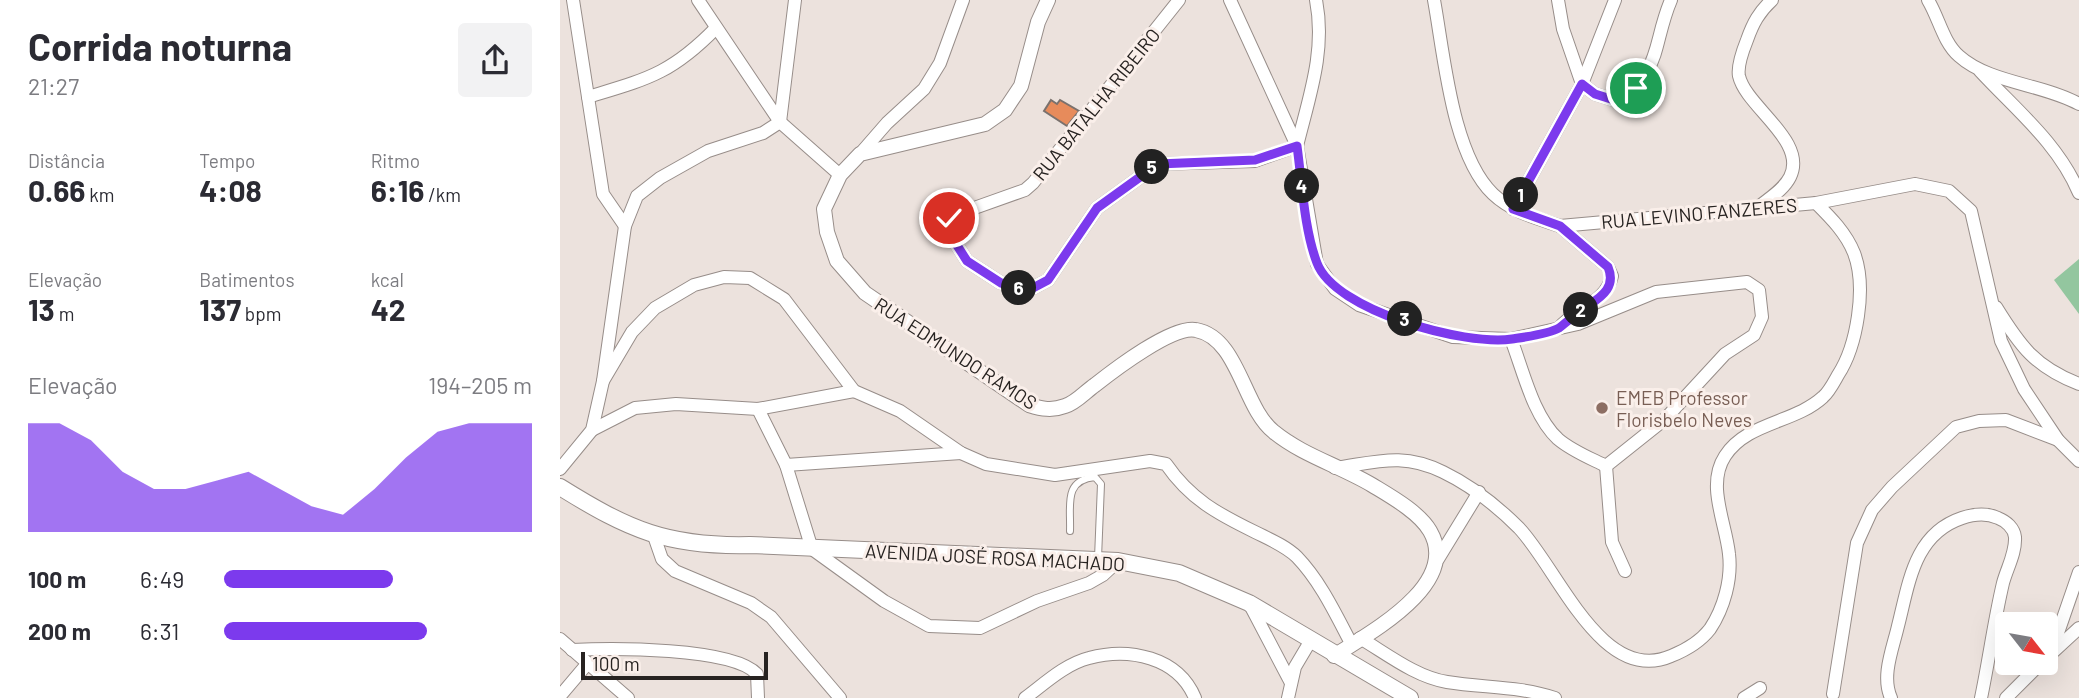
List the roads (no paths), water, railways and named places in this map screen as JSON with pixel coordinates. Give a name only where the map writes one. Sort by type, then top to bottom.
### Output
[{"type":"main road","name":"AVENIDA JOSÉ ROSA MACHADO","points":[[560,487],[597,510],[654,536],[705,546],[1118,561],[1179,573],[1249,603],[1410,698]]},
{"type":"street","points":[[573,0],[603,194],[625,226]]},
{"type":"street","points":[[698,0],[780,122],[840,175]]},
{"type":"street","points":[[780,122],[795,0]]},
{"type":"street","points":[[860,155],[887,123],[925,89],[944,53],[963,0]]},
{"type":"street","points":[[860,155],[985,124],[1005,110],[1021,86],[1038,22],[1048,0]]},
{"type":"street","name":"RUA BATALHA RIBEIRO","points":[[1179,0],[1033,183],[1025,190],[949,218],[946,228],[967,261],[1001,283],[1031,289],[1048,280],[1097,208],[1158,164],[1255,160],[1297,146]]},
{"type":"street","points":[[1230,0],[1297,146],[1317,264],[1335,289],[1359,305],[1453,337],[1511,340],[1578,324],[1656,292],[1747,282],[1759,290],[1762,317],[1754,335],[1726,354],[1665,419],[1606,466]]},
{"type":"street","points":[[1297,146],[1316,71],[1321,30],[1315,0]]},
{"type":"street","name":"RUA LEVINO FANZERES","points":[[1434,0],[1455,121],[1478,174],[1492,193],[1513,209],[1560,226],[1816,203],[1915,184],[1949,191],[1971,211],[2001,341],[2025,389],[2058,440]]},
{"type":"street","points":[[1558,0],[1563,29],[1582,84],[1595,94],[1614,100],[1636,88],[1653,60],[1671,0]]},
{"type":"street","points":[[1513,209],[1582,84],[1615,0]]},
{"type":"street","points":[[1755,210],[1781,189],[1791,176],[1793,160],[1786,140],[1743,88],[1738,73],[1757,13],[1772,0]]},
{"type":"street","points":[[1928,0],[1958,55],[1977,68],[2037,128],[2068,166],[2079,193]]},
{"type":"street","points":[[587,97],[655,76],[688,57],[716,28]]},
{"type":"street","points":[[1977,68],[2035,85],[2079,104]]},
{"type":"street","points":[[592,430],[603,381],[625,226],[637,196],[660,178],[708,151],[763,132],[780,122]]},
{"type":"street","name":"RUA EDMUNDO RAMOS","points":[[860,155],[840,175],[824,209],[827,232],[837,261],[864,293],[1029,405],[1046,411],[1067,406],[1110,373],[1170,335],[1195,329],[1223,346],[1262,420],[1274,433],[1335,468],[1370,484],[1414,514],[1430,531],[1438,559]]},
{"type":"street","points":[[1335,468],[1406,458],[1442,471],[1479,492],[1519,529],[1603,642],[1628,658],[1656,663],[1689,648],[1708,632],[1721,610],[1727,585],[1730,555],[1717,480],[1724,457],[1744,436],[1788,418],[1824,397],[1847,360],[1860,311],[1855,254],[1839,226],[1816,203]]},
{"type":"street","points":[[1559,328],[1567,318],[1603,296],[1612,276],[1608,267],[1560,226]]},
{"type":"street","points":[[603,381],[632,332],[655,309],[694,285],[724,277],[750,278],[783,299],[854,391],[900,411],[961,453],[986,464],[1055,475],[1150,461],[1166,464],[1180,484],[1210,509],[1278,543],[1296,556],[1322,589],[1356,641],[1445,682],[1499,686],[1555,698]]},
{"type":"street","points":[[1994,304],[2030,356],[2057,375],[2079,384]]},
{"type":"street","points":[[1511,340],[1540,413],[1556,437],[1570,448],[1606,466]]},
{"type":"street","points":[[560,468],[592,430],[635,408],[676,404],[758,408],[854,391]]},
{"type":"street","points":[[758,408],[786,465],[812,549],[884,601],[929,626],[949,629],[980,628],[1037,601],[1089,583],[1118,561]]},
{"type":"street","points":[[1833,694],[1857,543],[1872,510],[1892,487],[1956,427],[1979,421],[2006,420],[2058,440],[2079,461]]},
{"type":"street","points":[[786,465],[961,453]]},
{"type":"street","points":[[1606,466],[1612,542],[1625,570]]},
{"type":"street","points":[[1335,656],[1416,597],[1430,580],[1438,559],[1479,492]]},
{"type":"street","points":[[1891,698],[1886,681],[1894,643],[1912,570],[1928,538],[1949,522],[1969,516],[1990,515],[2004,521],[2014,532],[2015,546],[2003,582],[1981,698]]},
{"type":"street","points":[[654,536],[662,559],[675,571],[751,603],[771,617],[840,698]]},
{"type":"street","points":[[2058,631],[2079,572]]},
{"type":"street","points":[[1249,603],[1291,683]]},
{"type":"street","points":[[2058,648],[2079,628]]},
{"type":"street","points":[[560,639],[628,698]]},
{"type":"street","points":[[1288,698],[1291,683],[1311,640]]},
{"type":"street","points":[[572,650],[653,649],[742,664],[757,674],[758,698]]},
{"type":"street","points":[[1025,698],[1059,673],[1088,658],[1119,654],[1168,664],[1189,685],[1195,698]]},
{"type":"street","points":[[560,696],[588,663]]},
{"type":"street","points":[[2006,698],[2028,676]]},
{"type":"street","points":[[1744,698],[1760,688]]},
{"type":"lane","points":[[1070,531],[1072,490],[1075,483],[1080,478],[1095,477],[1101,484],[1098,560]]},
{"type":"place","name":"EMEB Professor Florisbelo Neves","points":[[1602,408]]}]
